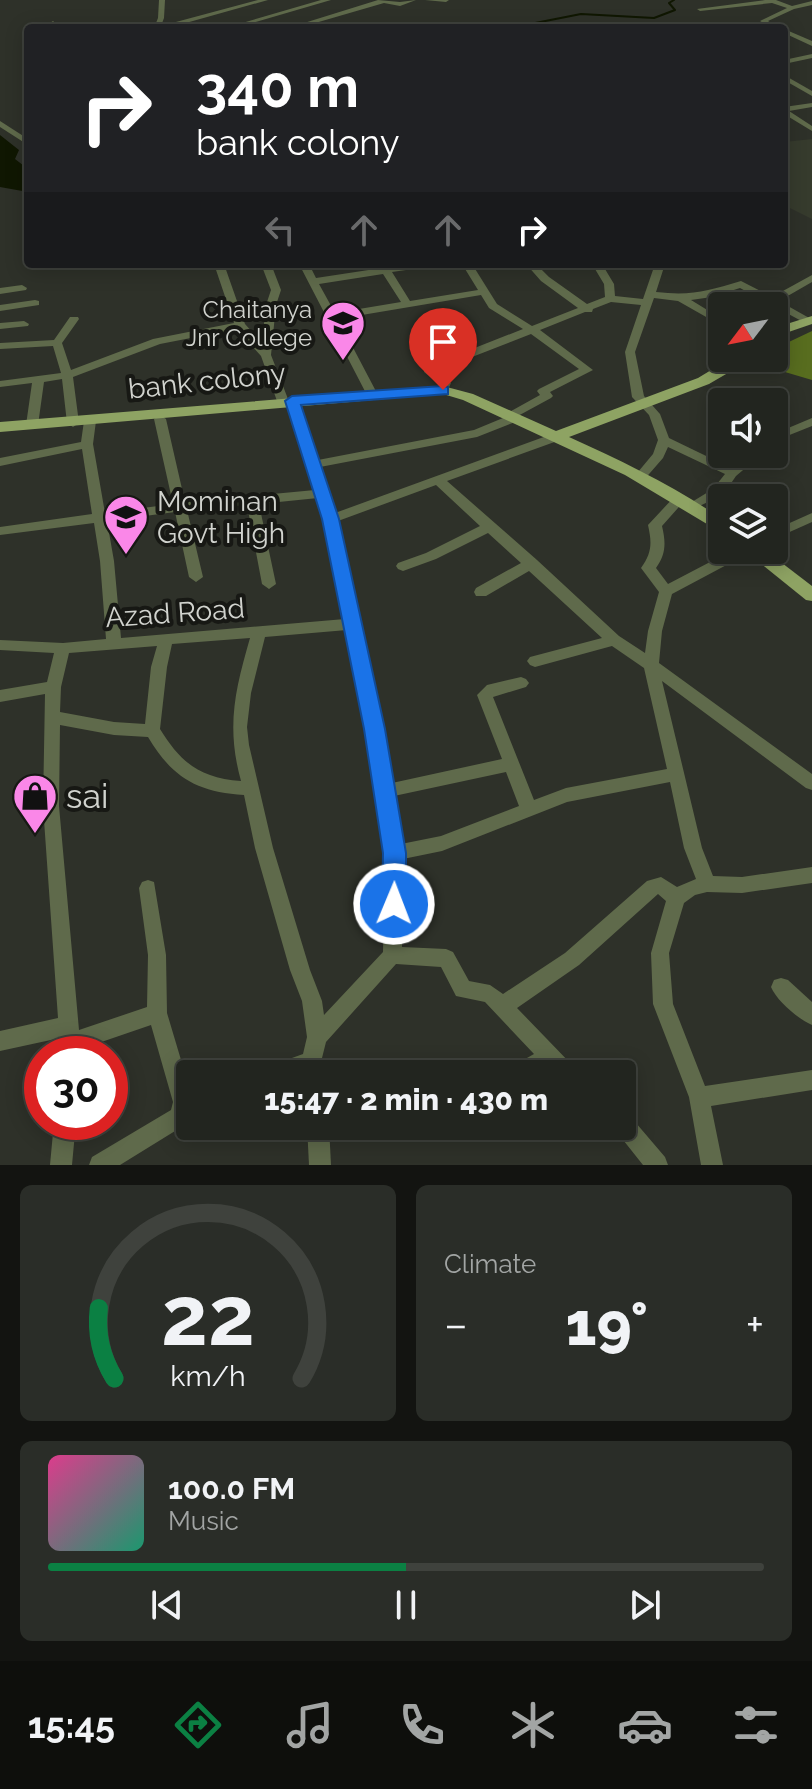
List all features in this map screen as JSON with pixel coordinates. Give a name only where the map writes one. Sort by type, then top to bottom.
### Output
[{"type":"main road","points":[[788,328],[810,320]]},
{"type":"main road","points":[[556,437],[641,403],[675,394],[720,372]]},
{"type":"main road","points":[[0,433],[84,423],[160,419],[289,403],[432,399],[443,390]]},
{"type":"main road","name":"bank colony","points":[[0,427],[84,423],[443,390],[468,397],[556,437],[686,502],[708,517]]},
{"type":"main road","points":[[771,564],[812,595]]},
{"type":"street","points":[[159,24],[162,1],[171,0]]},
{"type":"street","points":[[161,18],[230,0]]},
{"type":"street","points":[[173,24],[265,0]]},
{"type":"street","points":[[242,24],[328,0]]},
{"type":"street","points":[[304,24],[382,0],[400,4],[413,0]]},
{"type":"street","points":[[428,0],[446,0]]},
{"type":"street","points":[[700,9],[773,1],[792,8]]},
{"type":"street","points":[[769,24],[763,21],[812,3]]},
{"type":"street","points":[[788,33],[810,41]]},
{"type":"street","points":[[788,61],[812,56]]},
{"type":"street","points":[[802,57],[812,63]]},
{"type":"street","points":[[788,79],[812,94]]},
{"type":"street","points":[[788,109],[812,105]]},
{"type":"street","points":[[788,113],[812,129]]},
{"type":"street","points":[[0,121],[24,130]]},
{"type":"street","points":[[0,121],[24,140]]},
{"type":"street","points":[[220,268],[240,325],[266,355],[289,403],[331,519],[386,791],[394,853],[392,955],[317,1037]]},
{"type":"street","points":[[266,355],[271,305],[276,290],[268,268]]},
{"type":"street","points":[[306,268],[373,397]]},
{"type":"street","points":[[312,282],[400,268]]},
{"type":"street","points":[[312,465],[465,436],[510,418],[547,396],[543,391],[587,370],[534,331],[493,306],[469,268]]},
{"type":"street","points":[[535,268],[588,310]]},
{"type":"street","points":[[599,268],[609,284],[610,299]]},
{"type":"street","points":[[639,478],[659,455],[664,440],[654,414],[641,403],[630,352],[659,269]]},
{"type":"street","points":[[386,270],[407,304]]},
{"type":"street","points":[[788,292],[812,278]]},
{"type":"street","points":[[717,292],[741,284],[756,292]]},
{"type":"street","points":[[0,291],[22,288]]},
{"type":"street","points":[[330,317],[484,292]]},
{"type":"street","points":[[443,390],[445,383],[428,370],[610,299],[708,295]]},
{"type":"street","points":[[681,298],[708,314]]},
{"type":"street","points":[[0,308],[35,303]]},
{"type":"street","points":[[788,309],[810,320]]},
{"type":"street","points":[[57,343],[74,319]]},
{"type":"street","points":[[0,326],[24,324]]},
{"type":"street","points":[[0,384],[68,375],[147,344],[240,325]]},
{"type":"street","points":[[0,346],[57,343]]},
{"type":"street","points":[[57,343],[74,406],[84,423],[107,561],[114,642]]},
{"type":"street","points":[[32,425],[38,381]]},
{"type":"street","points":[[160,419],[196,577]]},
{"type":"street","points":[[788,431],[812,422]]},
{"type":"street","points":[[331,519],[556,437]]},
{"type":"street","points":[[664,440],[732,473]]},
{"type":"street","points":[[0,462],[87,444]]},
{"type":"street","points":[[666,591],[648,568],[657,559],[659,546],[655,525],[686,502],[718,492],[738,468]]},
{"type":"street","points":[[438,480],[614,640],[812,783]]},
{"type":"street","points":[[0,531],[179,507],[321,494]]},
{"type":"street","points":[[252,500],[269,584]]},
{"type":"street","points":[[788,528],[812,517]]},
{"type":"street","points":[[403,566],[431,556],[488,527]]},
{"type":"street","points":[[481,592],[532,563]]},
{"type":"street","points":[[707,884],[693,848],[651,665],[655,631],[666,591],[717,564]]},
{"type":"street","name":"Azad Road","points":[[0,645],[63,648],[353,624]]},
{"type":"street","points":[[258,634],[240,699],[238,742],[264,848],[312,1001],[317,1037],[313,1060]]},
{"type":"street","points":[[166,638],[156,680],[152,730],[180,770],[224,788],[251,788]]},
{"type":"street","points":[[535,661],[614,640]]},
{"type":"street","points":[[63,648],[53,687],[51,806],[70,1036]]},
{"type":"street","points":[[521,683],[492,689],[485,695],[529,809]]},
{"type":"street","points":[[0,696],[53,687]]},
{"type":"street","points":[[52,717],[102,729],[152,730]]},
{"type":"street","points":[[386,791],[511,764]]},
{"type":"street","points":[[394,853],[442,843],[566,795],[676,774]]},
{"type":"street","points":[[712,1165],[699,1097],[663,1004],[660,953],[676,898],[690,888],[707,884],[742,885],[812,875]]},
{"type":"street","points":[[502,1006],[572,959],[653,887],[661,885],[676,898]]},
{"type":"street","points":[[148,888],[157,955],[157,1013],[176,1071]]},
{"type":"street","points":[[392,955],[446,958],[463,989],[490,994],[550,1060]]},
{"type":"street","points":[[781,987],[812,1015]]},
{"type":"street","points":[[86,1036],[157,1013]]},
{"type":"street","points":[[0,1041],[24,1041]]},
{"type":"street","points":[[544,1060],[548,1058]]},
{"type":"street","points":[[699,1097],[812,1080]]},
{"type":"street","points":[[100,1165],[176,1119]]},
{"type":"street","points":[[61,1165],[63,1140]]},
{"type":"street","points":[[319,1140],[320,1165]]},
{"type":"street","points":[[636,1140],[657,1165]]},
{"type":"shaded area","points":[[0,135],[19,150],[15,159],[24,166],[24,191],[0,187]]},
{"type":"shaded area","points":[[812,139],[812,219],[788,207],[788,142]]},
{"type":"green space","points":[[812,331],[812,380],[785,372],[788,372],[788,342]]},
{"type":"waterway","points":[[530,24],[581,14],[654,18],[675,10],[669,3],[674,0]]},
{"type":"place","name":"Chaitanya Jnr College","points":[[343,362]]},
{"type":"place","name":"Mominan Govt High","points":[[126,556]]},
{"type":"place","name":"sai","points":[[35,835]]},
{"type":"route","points":[[394,904],[394,853],[375,729],[331,519],[292,401],[443,390]]}]
